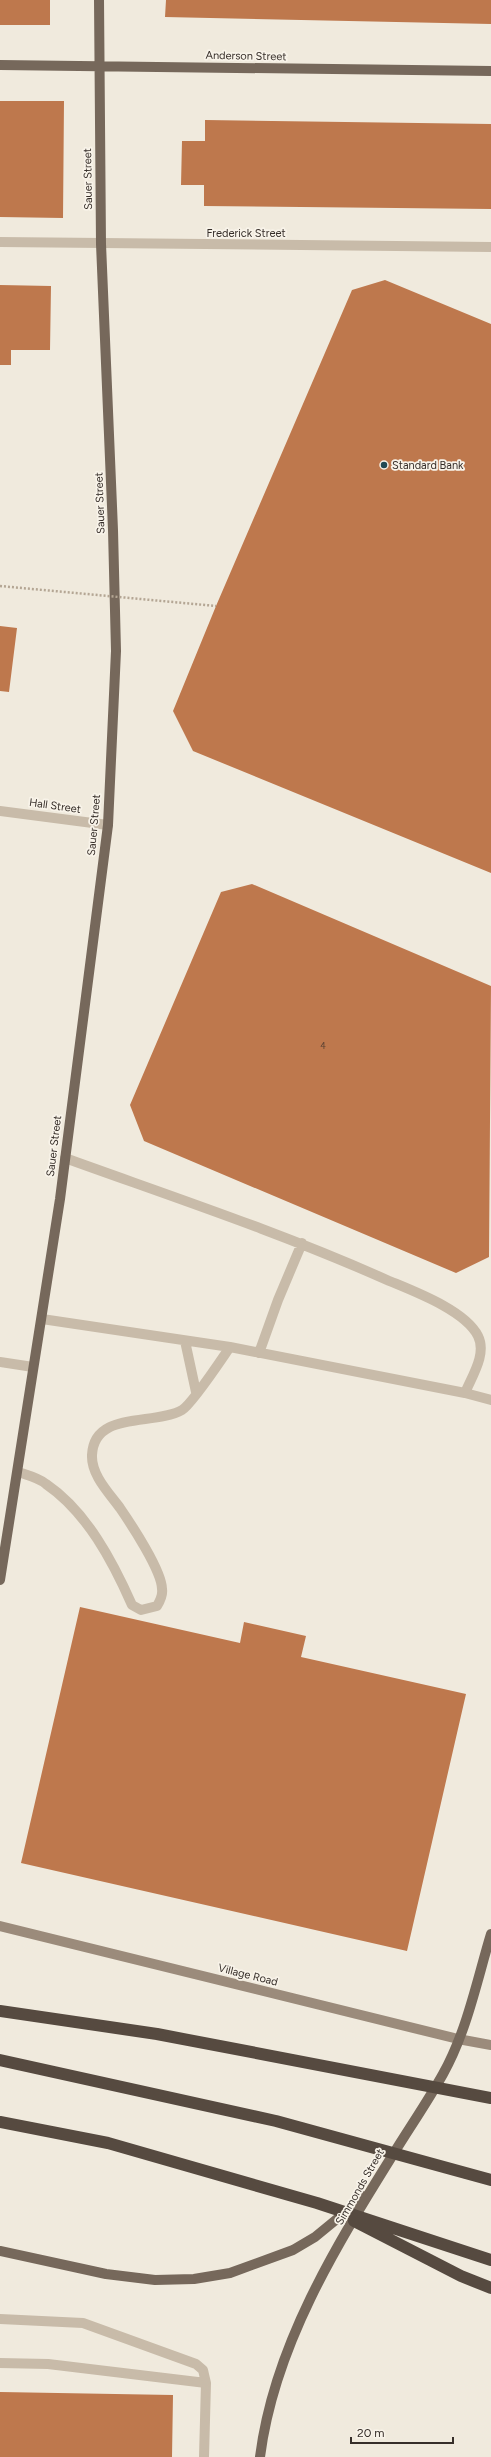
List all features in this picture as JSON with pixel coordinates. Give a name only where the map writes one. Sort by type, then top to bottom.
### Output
[{"type":"highway","points":[[0,2011],[157,2034],[491,2098]]},
{"type":"highway","points":[[0,2060],[276,2121],[491,2180]]},
{"type":"highway","points":[[0,2122],[108,2143],[317,2203],[491,2260]]},
{"type":"highway","points":[[317,2203],[461,2276],[491,2288]]},
{"type":"main road","name":"Sauer Street","points":[[0,1580],[18,1472],[32,1367],[42,1319],[65,1158],[108,825],[116,651],[114,530],[100,244],[98,66],[99,0]]},
{"type":"main road","name":"Anderson Street","points":[[0,65],[491,71]]},
{"type":"main road","name":"Simmonds Street","points":[[260,2457],[265,2420],[280,2369],[306,2306],[369,2192],[444,2073],[458,2039],[491,1934]]},
{"type":"main road","points":[[0,2251],[106,2274],[155,2280],[194,2279],[230,2273],[293,2250],[315,2237],[369,2192]]},
{"type":"street","name":"Frederick Street","points":[[0,242],[491,246]]},
{"type":"street","name":"Hall Street","points":[[0,811],[108,825]]},
{"type":"street","points":[[65,1158],[302,1242],[432,1300],[467,1322],[478,1336],[482,1352],[465,1393]]},
{"type":"street","points":[[259,1353],[278,1300],[302,1242]]},
{"type":"street","points":[[42,1319],[230,1347],[465,1393],[491,1400]]},
{"type":"street","points":[[185,1340],[196,1392]]},
{"type":"street","points":[[18,1472],[46,1484],[74,1510],[97,1538],[132,1606],[141,1610],[151,1609],[157,1606],[162,1588],[156,1570],[136,1533],[104,1486],[93,1466],[92,1454],[104,1430],[118,1422],[152,1419],[170,1415],[183,1409],[230,1347]]},
{"type":"street","points":[[0,1362],[32,1367]]},
{"type":"street","name":"Village Road","points":[[0,1926],[458,2039],[491,2045]]},
{"type":"street","points":[[0,2319],[84,2323],[196,2364],[203,2370],[206,2383],[204,2457]]},
{"type":"street","points":[[0,2363],[48,2364],[206,2383]]},
{"type":"path","points":[[0,586],[216,606]]},
{"type":"building","points":[[0,0],[50,0],[50,25],[0,25]]},
{"type":"building","points":[[166,0],[491,0],[491,24],[165,17]]},
{"type":"building","points":[[0,101],[64,101],[63,218],[0,217]]},
{"type":"building","points":[[205,120],[491,124],[491,209],[204,206],[204,185],[181,185],[182,141],[205,141]]},
{"type":"building","name":"Standard Bank","points":[[385,280],[491,324],[491,873],[193,751],[173,711],[216,606],[352,290]]},
{"type":"building","points":[[0,285],[51,286],[50,350],[11,350],[11,365],[0,365]]},
{"type":"building","points":[[0,626],[17,628],[9,692],[0,691]]},
{"type":"building","points":[[252,884],[491,986],[489,1257],[456,1273],[144,1141],[130,1105],[221,892]]},
{"type":"building","points":[[80,1607],[240,1643],[244,1622],[306,1636],[301,1657],[466,1694],[407,1951],[21,1863]]},
{"type":"building","points":[[0,2392],[173,2395],[172,2457],[0,2457]]},
{"type":"place","name":"Standard Bank","points":[[384,465]]}]
